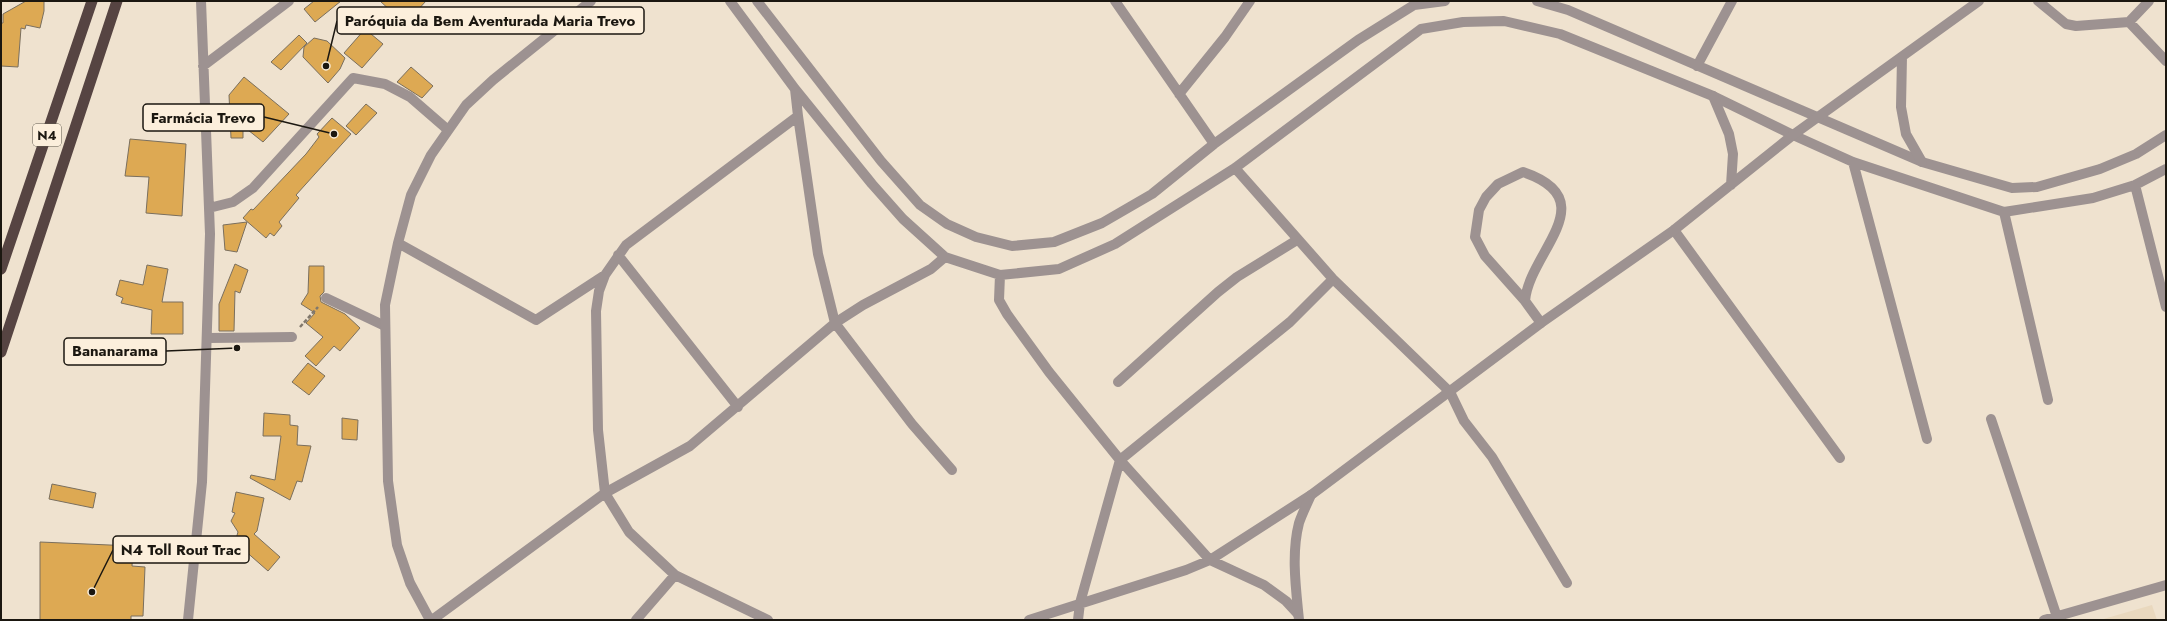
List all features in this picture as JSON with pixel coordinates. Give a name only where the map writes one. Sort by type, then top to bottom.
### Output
[{"type":"highway","name":"N4","points":[[1,270],[92,1]]},
{"type":"highway","name":"N4","points":[[1,352],[118,1]]},
{"type":"street","points":[[188,620],[202,482],[208,338],[209,208],[201,1]]},
{"type":"street","points":[[203,66],[289,1]]},
{"type":"street","points":[[591,1],[493,80],[466,105],[431,155],[411,195],[398,243],[385,305],[388,481],[396,538],[410,583],[431,620],[605,493],[690,446],[836,323],[863,305],[931,269],[946,257]]},
{"type":"street","points":[[730,1],[795,89],[872,184],[904,219],[946,257],[1000,275],[1059,269],[1115,244],[1235,168],[1421,29],[1463,22],[1504,21],[1560,34],[1713,96],[1853,162],[2004,212],[2093,198],[2135,185],[2166,169]]},
{"type":"street","points":[[757,1],[881,161],[920,205],[947,224],[976,237],[1012,246],[1054,242],[1102,223],[1152,194],[1214,144],[1358,40],[1417,3],[1445,1]]},
{"type":"street","points":[[1115,1],[1214,144]]},
{"type":"street","points":[[1179,94],[1225,37],[1250,1]]},
{"type":"street","points":[[1537,1],[1568,10],[1697,66],[1819,116],[1922,162],[2012,188],[2037,187],[2100,170],[2136,154],[2166,135]]},
{"type":"street","points":[[1697,66],[1732,1]]},
{"type":"street","points":[[1029,620],[1048,617],[1080,604],[1186,570],[1210,560],[1311,494],[1541,323],[1674,230],[1793,135],[1979,1]]},
{"type":"street","points":[[2038,1],[2066,24],[2082,26],[2129,22],[2149,1]]},
{"type":"street","points":[[2129,22],[2166,61]]},
{"type":"street","points":[[1902,57],[1902,107],[1906,134],[1922,162]]},
{"type":"street","points":[[209,208],[233,202],[253,188],[353,78],[385,84],[410,97],[448,130]]},
{"type":"street","points":[[795,89],[818,254],[836,323],[907,418],[952,470]]},
{"type":"street","points":[[1713,96],[1730,134],[1733,154],[1730,185]]},
{"type":"street","points":[[768,620],[675,575],[629,532],[605,493],[598,430],[596,311],[599,291],[605,275],[626,245],[798,116]]},
{"type":"street","points":[[1853,162],[1927,439]]},
{"type":"street","points":[[1235,168],[1333,279],[1450,392],[1464,420],[1492,457],[1568,583]]},
{"type":"street","points":[[1525,301],[1526,288],[1556,233],[1563,211],[1558,195],[1542,178],[1523,172],[1498,184],[1486,196],[1479,210],[1475,237],[1485,256],[1525,301],[1541,323]]},
{"type":"street","points":[[2135,185],[2166,307]]},
{"type":"street","points":[[2004,212],[2048,400]]},
{"type":"street","points":[[1674,230],[1840,458]]},
{"type":"street","points":[[1118,382],[1218,292],[1237,277],[1297,240]]},
{"type":"street","points":[[398,243],[536,320],[605,275]]},
{"type":"street","points":[[618,255],[738,407]]},
{"type":"street","points":[[1000,275],[999,300],[1007,314],[1049,372],[1120,460],[1210,560],[1264,585],[1286,601],[1299,617]]},
{"type":"street","points":[[1078,620],[1080,604],[1120,460],[1290,322],[1333,279]]},
{"type":"street","points":[[326,298],[385,326]]},
{"type":"street","points":[[208,338],[292,336]]},
{"type":"street","points":[[1991,419],[2057,617]]},
{"type":"street","points":[[1299,617],[1296,592],[1297,544],[1299,524],[1311,494]]},
{"type":"street","points":[[636,620],[675,575]]},
{"type":"street","points":[[2044,620],[2166,586]]},
{"type":"path","points":[[292,336],[326,298]]},
{"type":"shaded area","points":[[2152,605],[2157,620],[2100,620]]},
{"type":"building","points":[[26,1],[44,1],[44,11],[40,28],[26,25],[25,29],[21,28],[18,67],[1,66],[1,23],[3,23],[3,14]]},
{"type":"building","points":[[314,1],[341,1],[315,22],[304,9]]},
{"type":"building","points":[[380,1],[426,1],[405,24]]},
{"type":"building","points":[[365,29],[383,44],[362,68],[344,53]]},
{"type":"building","points":[[299,35],[307,43],[281,70],[271,62]]},
{"type":"building","points":[[314,38],[327,41],[345,58],[340,69],[328,83],[303,57],[304,47]]},
{"type":"building","points":[[411,67],[433,86],[422,98],[397,82]]},
{"type":"building","points":[[244,77],[289,114],[263,142],[243,126],[243,138],[231,138],[229,95]]},
{"type":"building","points":[[366,104],[377,113],[356,135],[346,126]]},
{"type":"building","points":[[332,118],[351,134],[296,195],[299,198],[279,222],[282,226],[274,236],[270,233],[266,238],[243,218],[251,209],[253,210],[306,154],[319,137],[317,134]]},
{"type":"building","points":[[130,139],[186,144],[182,216],[146,213],[149,177],[125,176]]},
{"type":"building","points":[[247,222],[237,252],[225,250],[223,225]]},
{"type":"building","points":[[235,264],[248,270],[240,293],[235,291],[234,331],[219,331],[219,304]]},
{"type":"building","points":[[147,265],[168,269],[162,302],[183,302],[183,334],[151,334],[152,310],[121,303],[123,298],[116,295],[120,280],[143,285]]},
{"type":"building","points":[[309,266],[324,266],[324,292],[320,296],[321,302],[345,314],[360,328],[340,351],[334,346],[316,366],[305,356],[323,337],[306,323],[315,313],[301,304],[308,293]]},
{"type":"building","points":[[308,363],[325,376],[309,395],[292,382]]},
{"type":"building","points":[[264,413],[290,415],[290,425],[298,426],[297,445],[311,446],[302,482],[297,481],[290,500],[250,478],[251,475],[275,480],[281,436],[263,436]]},
{"type":"building","points":[[342,418],[358,420],[357,440],[342,439]]},
{"type":"building","points":[[52,484],[96,493],[93,508],[49,499]]},
{"type":"building","points":[[236,492],[264,498],[257,531],[254,534],[280,557],[268,571],[235,542],[238,532],[231,521],[235,513],[232,512]]},
{"type":"building","points":[[40,542],[133,546],[132,566],[145,567],[143,616],[131,616],[131,620],[40,620]]},
{"type":"place","name":"Paróquia da Bem Aventurada Maria Trevo","points":[[326,66]]},
{"type":"place","name":"Farmácia Trevo","points":[[334,134]]},
{"type":"place","name":"Bananarama","points":[[237,348]]},
{"type":"place","name":"N4 Toll Rout Trac","points":[[92,592]]}]
